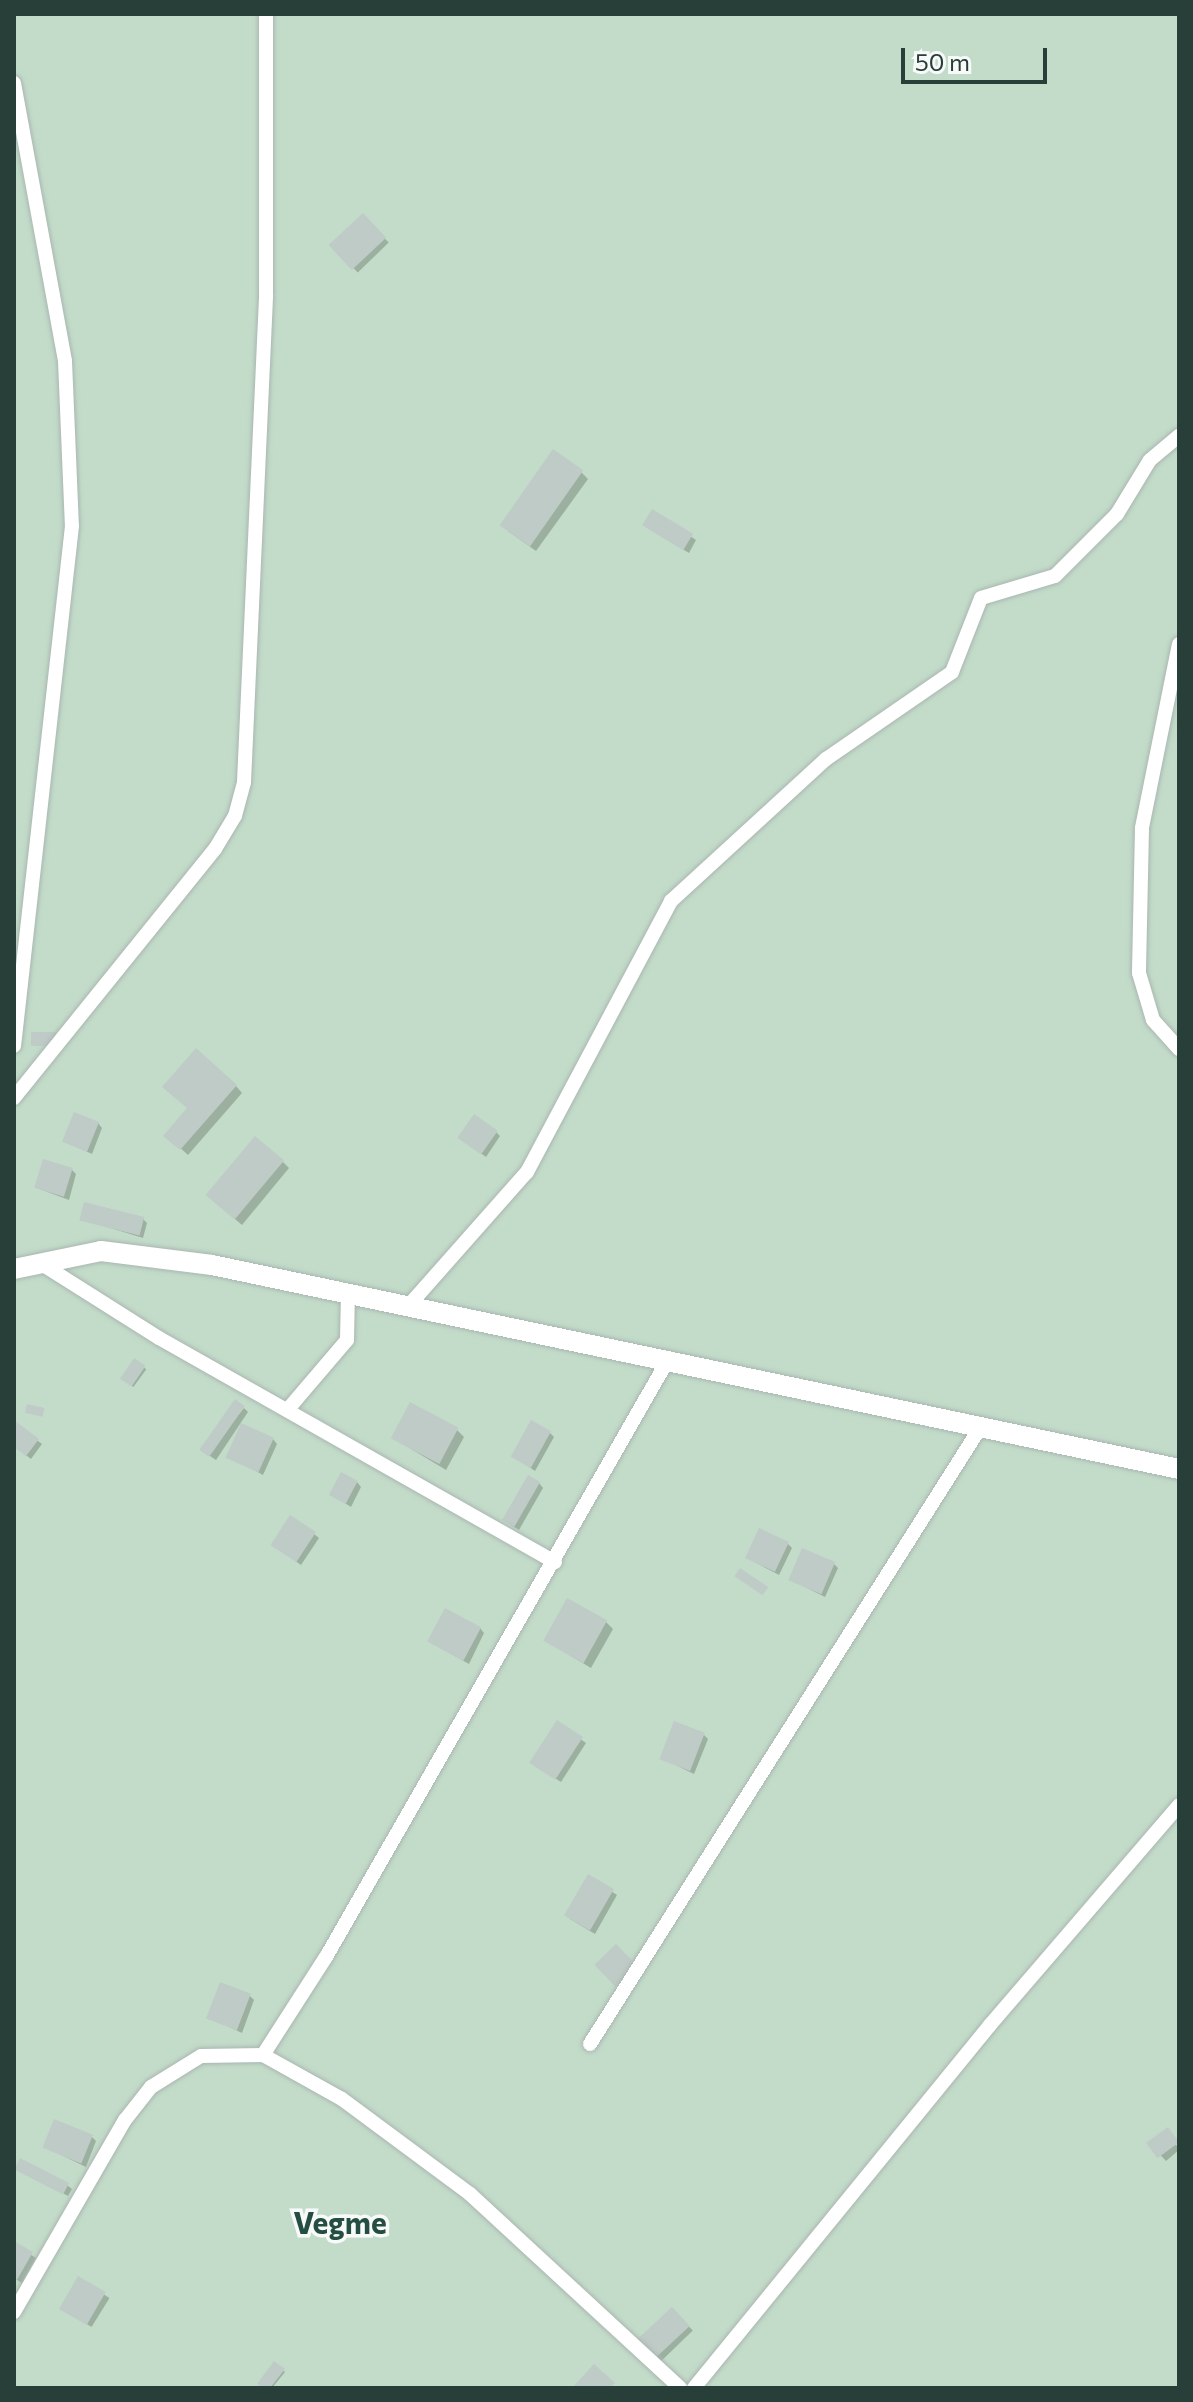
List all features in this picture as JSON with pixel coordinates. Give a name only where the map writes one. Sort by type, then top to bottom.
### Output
[{"type":"street","points":[[14,1098],[215,849],[235,816],[244,782],[266,294],[266,14]]},
{"type":"street","points":[[14,83],[65,361],[72,526],[14,1046]]},
{"type":"street","points":[[411,1303],[527,1172],[671,901],[826,759],[952,672],[981,598],[1055,576],[1117,514],[1150,460],[1179,436]]},
{"type":"street","points":[[1179,644],[1142,828],[1139,973],[1153,1020],[1179,1049]]},
{"type":"street","points":[[14,1269],[45,1266],[101,1251],[348,1291],[1179,1469]]},
{"type":"street","points":[[45,1266],[159,1338],[289,1408],[555,1562]]},
{"type":"street","points":[[289,1408],[347,1340],[348,1291]]},
{"type":"street","points":[[263,2055],[555,1562],[669,1358]]},
{"type":"street","points":[[590,2044],[980,1428]]},
{"type":"street","points":[[694,2388],[990,2025],[1179,1805]]},
{"type":"street","points":[[14,2312],[125,2120],[151,2087],[201,2056],[263,2055],[342,2099],[470,2194],[680,2388]]},
{"type":"green space","points":[[14,14],[1179,14],[1179,2388],[14,2388]]},
{"type":"building","points":[[363,213],[386,238],[352,270],[329,245]]},
{"type":"building","points":[[553,449],[583,470],[530,546],[500,525]]},
{"type":"building","points":[[652,509],[693,534],[683,550],[642,525]]},
{"type":"building","points":[[31,1032],[56,1032],[56,1046],[31,1046]]},
{"type":"building","points":[[196,1048],[237,1085],[180,1150],[163,1136],[187,1108],[162,1087]]},
{"type":"building","points":[[74,1112],[99,1122],[87,1152],[62,1142]]},
{"type":"building","points":[[474,1114],[498,1131],[481,1154],[457,1138]]},
{"type":"building","points":[[255,1136],[284,1160],[235,1219],[206,1195]]},
{"type":"building","points":[[43,1159],[73,1168],[64,1197],[34,1188]]},
{"type":"building","points":[[84,1202],[144,1217],[140,1235],[79,1220]]},
{"type":"building","points":[[134,1358],[146,1366],[132,1387],[120,1379]]},
{"type":"building","points":[[235,1399],[245,1406],[209,1457],[199,1450]]},
{"type":"building","points":[[410,1402],[459,1428],[439,1464],[391,1438]]},
{"type":"building","points":[[27,1404],[45,1408],[43,1417],[25,1413]]},
{"type":"building","points":[[14,1420],[39,1439],[26,1456],[14,1447]]},
{"type":"building","points":[[531,1420],[551,1431],[531,1468],[511,1457]]},
{"type":"building","points":[[241,1423],[274,1438],[258,1472],[226,1458]]},
{"type":"building","points":[[341,1472],[358,1481],[346,1504],[329,1495]]},
{"type":"building","points":[[528,1475],[540,1482],[514,1527],[502,1520]]},
{"type":"building","points":[[290,1515],[316,1532],[296,1562],[270,1545]]},
{"type":"building","points":[[759,1528],[789,1542],[775,1572],[745,1558]]},
{"type":"building","points":[[802,1548],[835,1562],[821,1594],[788,1580]]},
{"type":"building","points":[[740,1568],[768,1587],[763,1595],[734,1576]]},
{"type":"building","points":[[567,1598],[607,1620],[583,1663],[543,1641]]},
{"type":"building","points":[[445,1608],[481,1627],[463,1661],[427,1642]]},
{"type":"building","points":[[557,1720],[583,1737],[555,1780],[529,1763]]},
{"type":"building","points":[[674,1721],[705,1733],[690,1771],[659,1759]]},
{"type":"building","points":[[588,1874],[614,1889],[590,1931],[564,1916]]},
{"type":"building","points":[[616,1944],[637,1966],[615,1986],[594,1965]]},
{"type":"building","points":[[220,1982],[251,1994],[237,2030],[206,2018]]},
{"type":"building","points":[[54,2119],[93,2135],[81,2163],[42,2148]]},
{"type":"building","points":[[1168,2127],[1179,2142],[1157,2158],[1146,2143]]},
{"type":"building","points":[[20,2158],[69,2183],[63,2195],[14,2170]]},
{"type":"building","points":[[14,2241],[33,2252],[17,2280],[14,2278]]},
{"type":"building","points":[[78,2276],[106,2292],[87,2325],[59,2309]]},
{"type":"building","points":[[672,2307],[690,2326],[655,2358],[638,2339]]},
{"type":"building","points":[[274,2361],[285,2369],[270,2388],[262,2388],[257,2384]]},
{"type":"building","points":[[594,2364],[615,2383],[610,2388],[572,2388]]},
{"type":"district","name":"Vegme","points":[[340,2222]]}]
